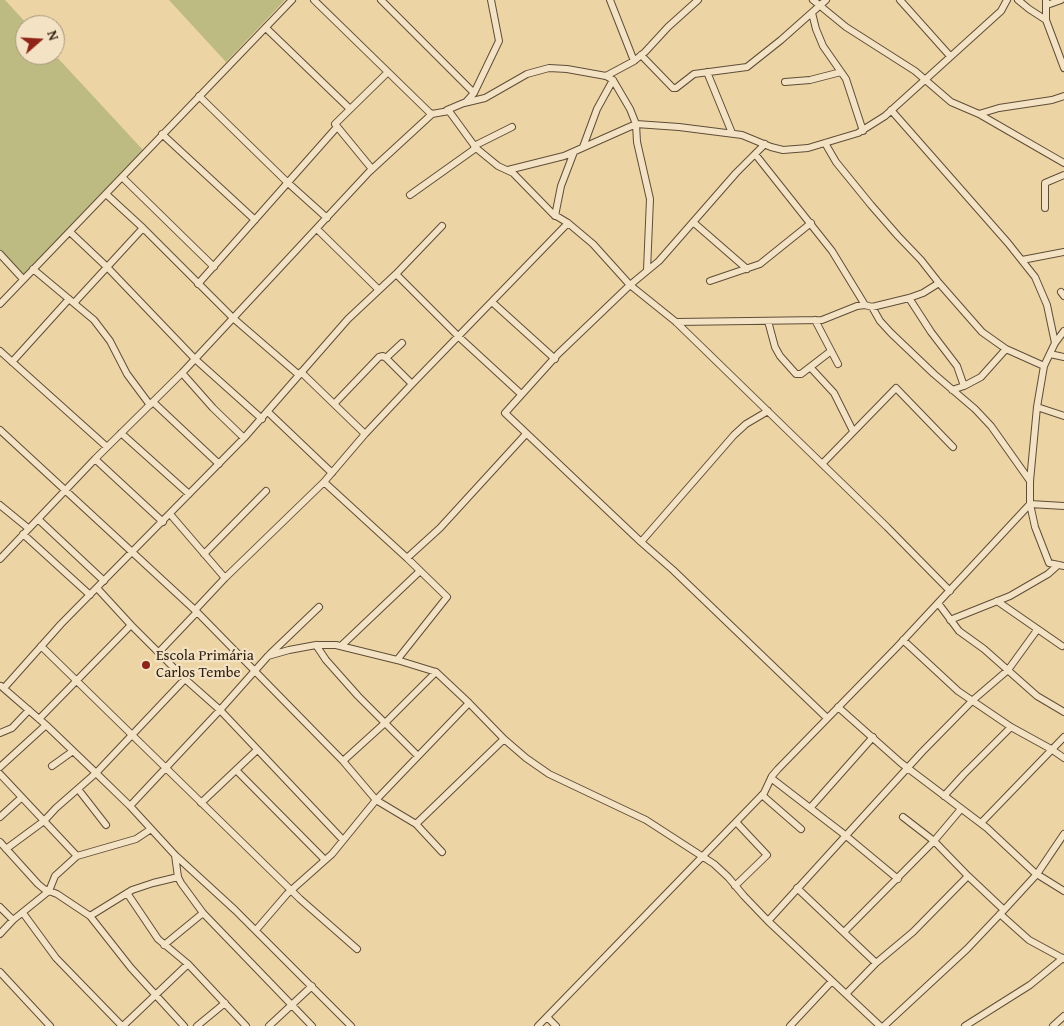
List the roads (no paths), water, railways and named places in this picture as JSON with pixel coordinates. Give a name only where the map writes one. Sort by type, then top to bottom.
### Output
[{"type":"street","points":[[0,304],[292,0]]},
{"type":"street","points":[[314,0],[432,114]]},
{"type":"street","points":[[381,0],[474,92]]},
{"type":"street","points":[[464,103],[474,92],[499,41],[491,0]]},
{"type":"street","points":[[610,0],[634,61]]},
{"type":"street","points":[[606,76],[634,61],[668,26],[698,0]]},
{"type":"street","points":[[814,0],[846,27],[925,79],[951,102],[980,114],[1064,163]]},
{"type":"street","points":[[641,55],[673,88],[676,88],[694,74],[747,67],[826,0]]},
{"type":"street","points":[[900,0],[950,56]]},
{"type":"street","points":[[508,170],[574,152],[636,124],[732,133],[783,150],[808,148],[825,144],[863,131],[891,110],[1001,12],[1007,0]]},
{"type":"street","points":[[1018,0],[1046,20]]},
{"type":"street","points":[[1061,0],[1047,2],[1046,20],[1062,57],[1064,68]]},
{"type":"street","points":[[812,13],[823,46],[847,82],[863,131]]},
{"type":"street","points":[[266,28],[350,109]]},
{"type":"street","points":[[0,559],[95,459],[182,373],[372,169],[432,114],[486,98],[527,74],[548,68],[567,69],[606,76],[613,80],[630,109],[636,124],[637,142],[650,199],[647,270]]},
{"type":"street","points":[[372,169],[335,124],[388,72]]},
{"type":"street","points":[[707,72],[732,133]]},
{"type":"street","points":[[785,82],[810,80],[841,72]]},
{"type":"street","points":[[584,147],[597,110],[613,80]]},
{"type":"street","points":[[199,96],[287,182],[327,218]]},
{"type":"street","points":[[980,114],[1064,96]]},
{"type":"street","points":[[447,110],[475,147],[498,166],[513,173],[555,216],[568,223],[593,244],[630,285],[676,322],[950,591]]},
{"type":"street","points":[[891,110],[1035,277],[1048,305],[1055,343]]},
{"type":"street","points":[[198,284],[338,127]]},
{"type":"street","points":[[410,194],[475,147],[512,127]]},
{"type":"street","points":[[162,134],[254,220]]},
{"type":"street","points":[[765,144],[736,173],[658,262],[630,285],[554,359],[505,413],[673,570],[827,718]]},
{"type":"street","points":[[825,144],[836,162],[982,332],[1006,349],[1044,366]]},
{"type":"street","points":[[555,216],[560,186],[574,152]]},
{"type":"street","points":[[755,154],[832,251],[880,321],[991,426],[1030,481]]},
{"type":"street","points":[[1045,208],[1045,183],[1064,175]]},
{"type":"street","points":[[122,176],[214,267]]},
{"type":"street","points":[[106,194],[143,228],[233,318],[335,403],[365,434]]},
{"type":"street","points":[[693,222],[747,269]]},
{"type":"street","points":[[158,652],[224,578],[324,482],[365,434],[412,384],[568,223]]},
{"type":"street","points":[[710,281],[760,264],[811,223]]},
{"type":"street","points":[[351,1026],[256,930],[175,855],[130,806],[46,725],[2,687],[262,419],[348,319],[396,274],[442,226]]},
{"type":"street","points":[[12,362],[107,268],[143,228]]},
{"type":"street","points":[[317,229],[379,290]]},
{"type":"street","points":[[70,232],[195,359],[262,419]]},
{"type":"street","points":[[1022,260],[1064,252]]},
{"type":"street","points":[[0,254],[23,279]]},
{"type":"street","points":[[33,269],[94,320],[110,341],[127,374],[152,404],[219,464]]},
{"type":"street","points":[[396,274],[459,337],[521,394]]},
{"type":"street","points":[[676,322],[816,320],[847,310],[909,298],[923,293],[939,283]]},
{"type":"street","points":[[909,298],[931,332],[957,366],[964,386]]},
{"type":"street","points":[[492,302],[554,359]]},
{"type":"street","points":[[816,320],[838,364]]},
{"type":"street","points":[[768,321],[774,348],[796,374],[801,374],[831,351]]},
{"type":"street","points":[[1061,566],[1049,563],[1035,527],[1030,504],[1030,481],[1037,407],[1044,366],[1055,343],[1064,331]]},
{"type":"street","points":[[386,358],[402,344]]},
{"type":"street","points":[[952,390],[981,377],[1006,349]]},
{"type":"street","points":[[0,351],[107,447]]},
{"type":"street","points":[[1050,354],[1064,358]]},
{"type":"street","points":[[335,403],[379,357],[383,356],[412,384]]},
{"type":"street","points":[[810,367],[834,393],[853,431]]},
{"type":"street","points":[[182,373],[213,408],[244,438]]},
{"type":"street","points":[[822,464],[896,388],[953,448]]},
{"type":"street","points":[[1037,407],[1064,416]]},
{"type":"street","points":[[641,542],[734,435],[746,424],[768,411]]},
{"type":"street","points":[[268,412],[332,473]]},
{"type":"street","points":[[0,430],[196,611],[342,761],[376,800],[416,824],[442,852]]},
{"type":"street","points":[[121,433],[189,494]]},
{"type":"street","points":[[407,558],[440,528],[526,434]]},
{"type":"street","points":[[95,459],[163,522]]},
{"type":"street","points":[[324,482],[407,558],[447,598],[397,660]]},
{"type":"street","points":[[204,554],[266,491]]},
{"type":"street","points":[[538,1026],[762,795],[771,778],[950,591],[1030,504]]},
{"type":"street","points":[[1030,504],[1064,506]]},
{"type":"street","points":[[0,505],[90,595]]},
{"type":"street","points":[[170,514],[224,578]]},
{"type":"street","points":[[38,518],[104,581]]},
{"type":"street","points":[[950,620],[1010,596],[1061,566]]},
{"type":"street","points":[[341,646],[420,571]]},
{"type":"street","points":[[97,588],[185,679],[220,710],[343,840]]},
{"type":"street","points":[[997,601],[1062,646]]},
{"type":"street","points":[[938,603],[959,631],[984,649],[1037,696],[1064,712]]},
{"type":"street","points":[[130,806],[268,656],[319,607]]},
{"type":"street","points":[[39,719],[131,625]]},
{"type":"street","points":[[768,920],[922,752],[973,700],[1008,670],[1038,630]]},
{"type":"street","points":[[903,640],[958,691],[1011,727],[1064,758]]},
{"type":"street","points":[[316,645],[326,660],[358,696],[418,756]]},
{"type":"street","points":[[268,656],[316,645],[341,646],[436,672],[470,703],[504,739],[549,774],[646,820],[703,856],[721,870],[768,920],[879,1025],[967,949],[1037,874],[1064,834]]},
{"type":"street","points":[[41,646],[292,891],[357,949]]},
{"type":"street","points":[[342,761],[386,722],[436,672]]},
{"type":"street","points":[[6,849],[44,821],[96,773],[185,679]]},
{"type":"street","points":[[256,930],[287,894],[325,860],[376,800],[470,703]]},
{"type":"street","points":[[838,707],[908,768],[981,824],[1023,863],[1064,891]]},
{"type":"street","points":[[0,733],[12,728],[29,710]]},
{"type":"street","points":[[0,767],[46,725]]},
{"type":"street","points":[[944,796],[1011,727]]},
{"type":"street","points":[[811,807],[873,737]]},
{"type":"street","points":[[981,824],[1064,737]]},
{"type":"street","points":[[416,824],[504,739]]},
{"type":"street","points":[[201,803],[257,750]]},
{"type":"street","points":[[52,766],[74,752]]},
{"type":"street","points":[[236,770],[325,860]]},
{"type":"street","points":[[0,774],[77,856]]},
{"type":"street","points":[[771,778],[811,807],[898,879]]},
{"type":"street","points":[[78,789],[106,824]]},
{"type":"street","points":[[762,795],[801,829]]},
{"type":"street","points":[[0,817],[21,798]]},
{"type":"street","points":[[844,932],[898,879],[961,809]]},
{"type":"street","points":[[903,816],[934,841],[1029,940],[1063,959],[1030,985],[965,1026]]},
{"type":"street","points":[[735,886],[768,855],[736,822]]},
{"type":"street","points":[[0,934],[13,920],[49,891],[55,876],[77,856],[136,839],[151,828]]},
{"type":"street","points":[[0,842],[38,884],[90,916],[131,968],[184,1026]]},
{"type":"street","points":[[175,855],[178,877],[188,895],[203,914],[312,1026]]},
{"type":"street","points":[[846,994],[876,963],[913,932],[968,876]]},
{"type":"street","points":[[90,916],[127,893],[152,883],[178,877]]},
{"type":"street","points":[[797,888],[876,963]]},
{"type":"street","points":[[127,893],[158,939],[188,964],[246,1026]]},
{"type":"street","points":[[0,906],[13,920]]},
{"type":"street","points":[[23,913],[56,958],[122,1026],[188,964]]},
{"type":"street","points":[[164,945],[203,914]]},
{"type":"street","points":[[0,972],[50,1026]]},
{"type":"street","points":[[790,1026],[832,981]]},
{"type":"street","points":[[269,1026],[312,986]]},
{"type":"street","points":[[197,1026],[225,1003]]},
{"type":"street","points":[[1052,1026],[1064,1016]]},
{"type":"street","points":[[547,1017],[556,1026]]},
{"type":"place","name":"Escola Primária Carlos Tembe","points":[[146,665]]}]
